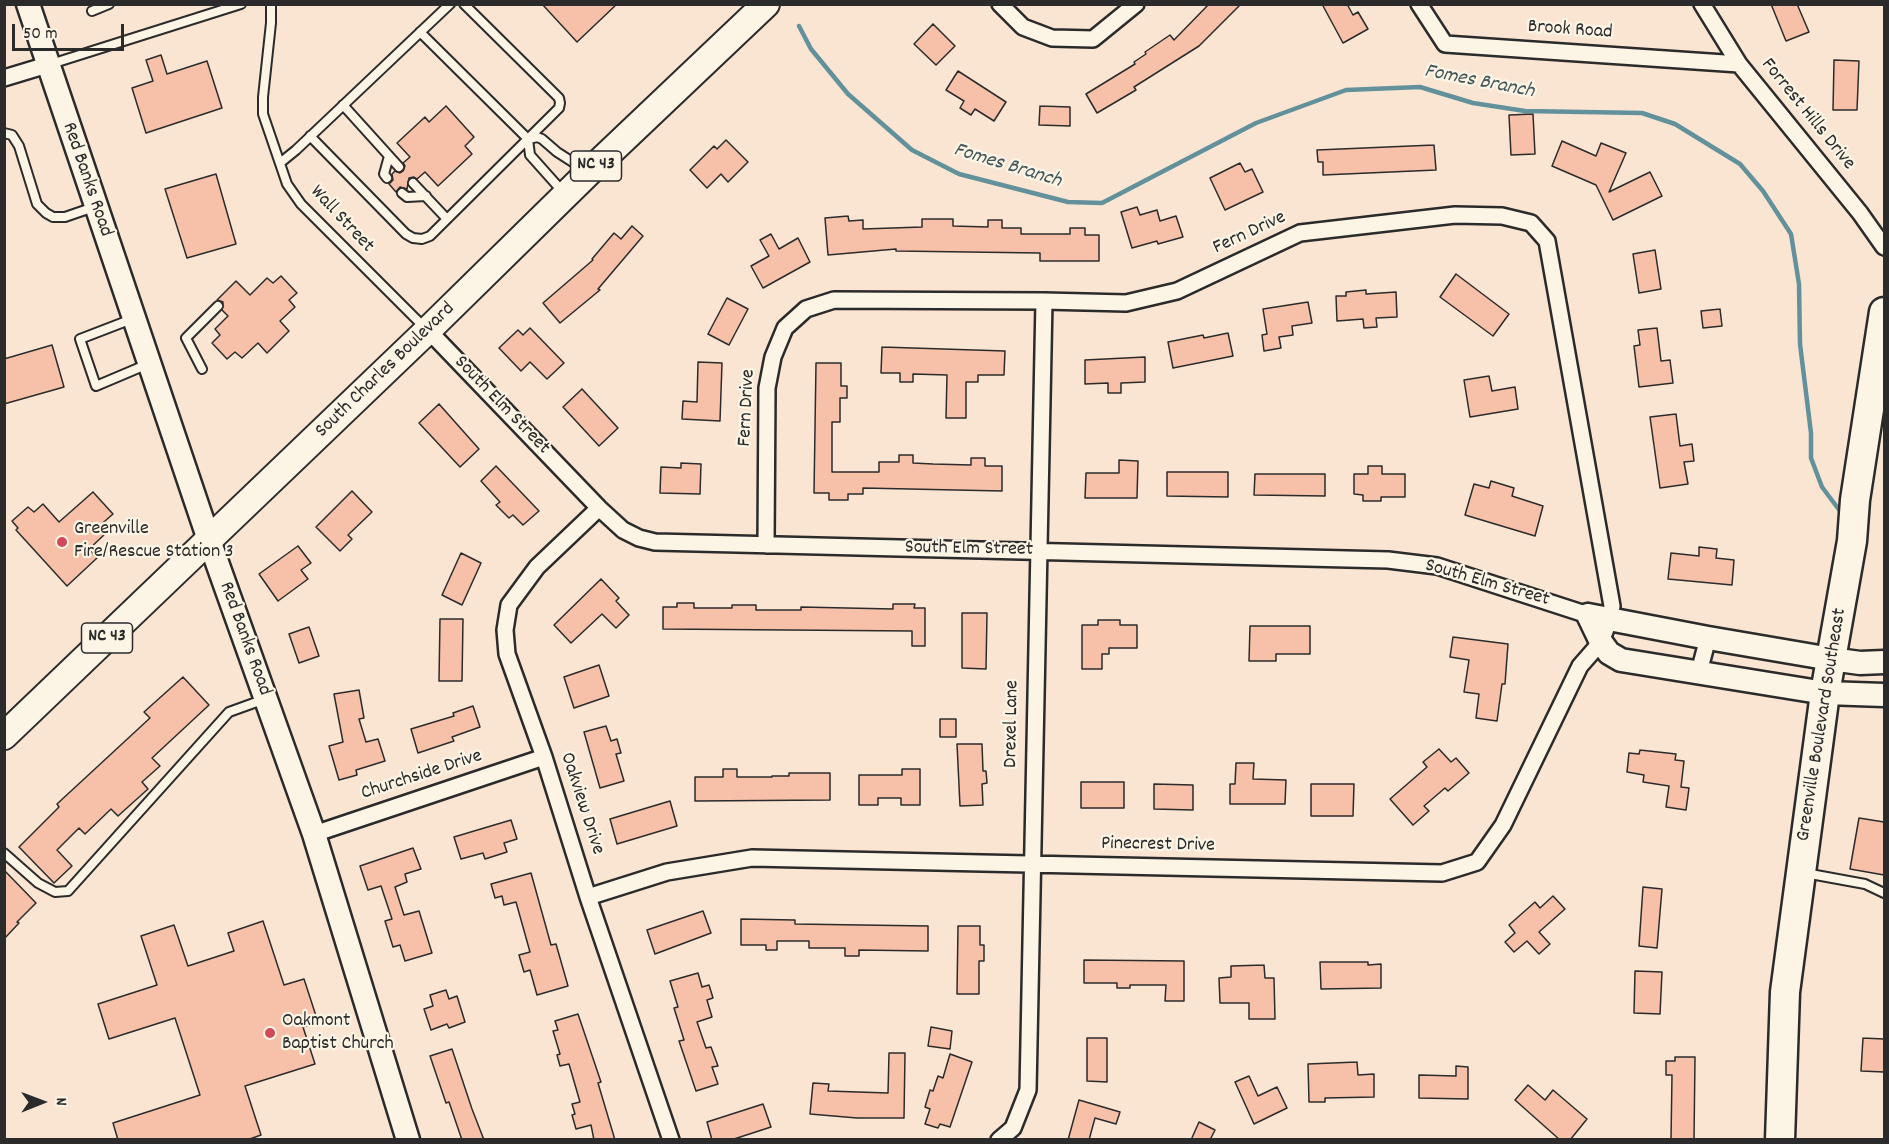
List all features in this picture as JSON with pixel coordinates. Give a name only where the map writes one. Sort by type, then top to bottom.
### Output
[{"type":"highway","name":"Greenville Boulevard Southeast","points":[[1780,1140],[1785,992],[1825,693],[1852,541],[1884,312]]},
{"type":"main road","name":"South Charles Boulevard","points":[[4,736],[766,4]]},
{"type":"street","name":"Red Banks Road","points":[[28,4],[148,363],[314,834],[408,1140]]},
{"type":"street","points":[[1000,4],[1023,27],[1052,38],[1093,39],[1136,4]]},
{"type":"street","name":"Brook Road","points":[[1419,4],[1445,44],[1739,64]]},
{"type":"street","name":"Forrest Hills Drive","points":[[1702,4],[1739,64],[1860,213],[1884,247]]},
{"type":"street","points":[[4,78],[47,65]]},
{"type":"street","name":"Fern Drive","points":[[766,545],[767,388],[773,357],[785,328],[806,309],[834,300],[1126,303],[1177,291],[1300,233],[1455,214],[1502,216],[1531,223],[1547,241],[1612,606],[1599,616]]},
{"type":"street","name":"Drexel Lane","points":[[999,1140],[1013,1128],[1028,1090],[1044,301]]},
{"type":"street","name":"South Elm Street","points":[[428,330],[599,508],[623,530],[639,538],[655,542],[1388,560],[1437,566],[1599,616],[1708,638],[1832,659],[1860,663],[1884,662]]},
{"type":"street","name":"Oakview Drive","points":[[599,508],[537,567],[509,606],[505,630],[507,654],[544,757],[588,897],[671,1140]]},
{"type":"street","points":[[1599,616],[1601,642],[1609,653],[1621,660],[1825,693],[1884,695]]},
{"type":"street","points":[[1699,672],[1708,638]]},
{"type":"street","name":"Pinecrest Drive","points":[[588,897],[667,872],[752,858],[1442,873],[1477,862],[1503,825],[1580,666],[1601,642]]},
{"type":"street","name":"Churchside Drive","points":[[314,834],[544,757]]},
{"type":"lane","points":[[92,11],[109,4]]},
{"type":"lane","points":[[47,65],[241,4]]},
{"type":"lane","name":"Wall Street","points":[[271,4],[263,114],[287,184],[301,204],[428,330]]},
{"type":"lane","points":[[280,163],[450,4]]},
{"type":"lane","points":[[310,136],[406,234],[422,239],[430,236],[559,108],[559,98],[464,4]]},
{"type":"lane","points":[[420,32],[528,139],[530,155],[566,196]]},
{"type":"lane","points":[[343,105],[399,167]]},
{"type":"lane","points":[[4,133],[12,135],[19,146],[37,204],[46,213],[53,217],[65,217],[95,206]]},
{"type":"lane","points":[[528,139],[537,137],[542,139],[557,152],[589,172]]},
{"type":"lane","points":[[387,178],[384,174],[388,156]]},
{"type":"lane","points":[[413,183],[447,219]]},
{"type":"lane","points":[[402,193],[407,197],[426,196]]},
{"type":"lane","points":[[202,369],[186,338],[218,306]]},
{"type":"lane","points":[[133,318],[80,339],[96,386],[148,363]]},
{"type":"lane","points":[[4,853],[38,883],[55,892],[68,891],[229,712],[266,699]]},
{"type":"lane","points":[[1801,872],[1865,884],[1884,893]]},
{"type":"building","points":[[542,4],[617,4],[577,42]]},
{"type":"building","points":[[1209,4],[1241,4],[1199,46],[1134,87],[1136,90],[1097,113],[1086,94],[1135,64],[1134,62],[1146,54],[1145,52],[1170,35],[1174,40]]},
{"type":"building","points":[[1322,4],[1347,4],[1353,15],[1358,12],[1368,29],[1343,43]]},
{"type":"building","points":[[1771,4],[1797,4],[1809,32],[1786,41]]},
{"type":"building","points":[[933,24],[955,46],[936,65],[914,44]]},
{"type":"building","points":[[161,55],[167,74],[207,61],[222,108],[146,133],[132,88],[153,81],[146,60]]},
{"type":"building","points":[[1834,60],[1859,61],[1857,110],[1833,110]]},
{"type":"building","points":[[958,71],[1006,102],[994,121],[975,109],[971,115],[960,108],[964,101],[946,90]]},
{"type":"building","points":[[446,106],[474,137],[465,146],[472,154],[438,186],[425,172],[417,179],[409,178],[407,189],[400,187],[396,192],[389,184],[393,180],[392,174],[395,171],[400,173],[403,171],[405,166],[403,163],[410,157],[397,143],[425,117],[429,122]]},
{"type":"building","points":[[1040,106],[1070,107],[1070,126],[1039,125]]},
{"type":"building","points":[[1533,114],[1535,154],[1511,155],[1509,115]]},
{"type":"building","points":[[726,140],[748,162],[728,182],[721,174],[707,188],[690,170],[714,146],[717,149]]},
{"type":"building","points":[[1562,141],[1596,156],[1601,143],[1626,153],[1609,192],[1650,172],[1662,196],[1613,220],[1596,185],[1552,166]]},
{"type":"building","points":[[1434,145],[1436,170],[1323,175],[1323,162],[1318,162],[1317,150]]},
{"type":"building","points":[[1240,163],[1245,172],[1252,169],[1263,192],[1225,210],[1210,178]]},
{"type":"building","points":[[216,174],[236,244],[187,258],[165,189]]},
{"type":"building","points":[[1137,207],[1140,215],[1157,210],[1160,221],[1176,216],[1183,237],[1132,248],[1121,212]]},
{"type":"building","points":[[848,216],[849,221],[863,220],[863,229],[922,227],[922,219],[953,219],[953,226],[988,227],[988,220],[1002,220],[1002,228],[1021,228],[1021,234],[1070,234],[1070,228],[1085,228],[1085,235],[1099,235],[1099,261],[1040,261],[1040,253],[896,251],[896,249],[828,255],[825,218]]},
{"type":"building","points":[[632,226],[643,236],[598,289],[600,290],[560,323],[543,303],[593,260],[614,233],[621,239]]},
{"type":"building","points":[[771,234],[779,249],[798,238],[810,262],[763,288],[751,266],[769,256],[760,240]]},
{"type":"building","points":[[1655,250],[1661,289],[1639,293],[1633,254]]},
{"type":"building","points":[[1456,274],[1509,314],[1493,336],[1440,297]]},
{"type":"building","points":[[281,276],[297,293],[289,300],[295,307],[280,321],[289,331],[267,353],[258,343],[242,358],[235,352],[227,359],[212,343],[220,335],[215,329],[228,316],[222,310],[223,302],[217,300],[236,281],[250,295],[267,278],[273,283]]},
{"type":"building","points":[[1366,290],[1366,294],[1396,292],[1397,317],[1376,318],[1377,327],[1364,328],[1363,319],[1337,321],[1336,296],[1346,296],[1346,292]]},
{"type":"building","points":[[727,298],[748,309],[729,345],[708,334]]},
{"type":"building","points":[[1308,302],[1312,323],[1292,326],[1293,335],[1279,337],[1281,348],[1264,351],[1262,335],[1267,334],[1263,309]]},
{"type":"building","points":[[1720,309],[1722,326],[1703,328],[1701,311]]},
{"type":"building","points":[[530,328],[564,363],[547,379],[530,362],[521,371],[499,348],[518,330],[523,335]]},
{"type":"building","points":[[1657,328],[1661,361],[1670,360],[1673,383],[1639,387],[1634,346],[1640,345],[1638,330]]},
{"type":"building","points":[[1228,333],[1233,356],[1173,368],[1168,342]]},
{"type":"building","points":[[52,345],[64,387],[4,404],[4,359]]},
{"type":"building","points":[[882,347],[1005,351],[1004,375],[978,375],[978,382],[966,382],[966,418],[946,418],[947,375],[913,374],[913,382],[900,382],[900,373],[881,373]]},
{"type":"building","points":[[1145,357],[1145,382],[1121,383],[1121,393],[1108,393],[1108,383],[1085,384],[1085,360]]},
{"type":"building","points":[[698,362],[722,363],[720,421],[682,419],[683,401],[697,402]]},
{"type":"building","points":[[816,363],[841,363],[841,386],[847,386],[847,398],[840,398],[840,422],[832,422],[832,472],[879,472],[879,462],[899,462],[899,455],[913,455],[913,463],[933,464],[971,465],[971,458],[985,458],[985,466],[1002,466],[1002,491],[863,488],[863,494],[848,494],[848,500],[829,500],[829,493],[814,493]]},
{"type":"building","points":[[1489,376],[1492,391],[1515,387],[1518,409],[1470,417],[1464,380]]},
{"type":"building","points":[[582,389],[618,428],[599,446],[563,407]]},
{"type":"building","points":[[439,404],[479,449],[460,467],[419,423]]},
{"type":"building","points":[[1676,414],[1680,446],[1692,444],[1694,461],[1684,462],[1688,484],[1660,488],[1650,417]]},
{"type":"building","points":[[1119,460],[1138,461],[1137,498],[1085,498],[1086,473],[1119,473]]},
{"type":"building","points":[[681,463],[701,464],[700,494],[660,493],[661,467],[681,468]]},
{"type":"building","points":[[496,466],[539,511],[523,525],[513,515],[509,518],[496,505],[500,502],[481,481]]},
{"type":"building","points":[[1368,466],[1382,466],[1382,474],[1405,474],[1405,497],[1381,497],[1381,501],[1363,501],[1363,495],[1354,494],[1354,474],[1368,474]]},
{"type":"building","points":[[1167,472],[1228,472],[1228,497],[1167,496]]},
{"type":"building","points":[[1255,474],[1325,474],[1325,496],[1254,495]]},
{"type":"building","points":[[1491,481],[1514,488],[1512,496],[1543,506],[1535,536],[1465,515],[1474,484],[1489,488]]},
{"type":"building","points":[[352,491],[372,512],[348,535],[352,539],[340,551],[316,527]]},
{"type":"building","name":"Greenville Fire/Rescue Station 3","points":[[93,492],[113,514],[97,528],[104,535],[89,549],[97,558],[67,586],[16,530],[18,528],[12,521],[28,507],[34,512],[43,504],[59,522]]},
{"type":"building","points":[[298,546],[311,563],[301,570],[308,579],[278,601],[259,574]]},
{"type":"building","points":[[1699,547],[1717,549],[1716,558],[1734,560],[1732,585],[1668,579],[1671,553],[1699,556]]},
{"type":"building","points":[[461,553],[481,563],[462,605],[442,595]]},
{"type":"building","points":[[601,579],[619,598],[616,601],[629,615],[616,628],[602,614],[571,643],[554,625]]},
{"type":"building","points":[[677,603],[694,603],[694,608],[732,608],[732,605],[756,605],[756,610],[801,610],[801,607],[893,609],[893,604],[915,604],[914,608],[925,608],[925,646],[912,646],[912,631],[663,629],[663,607],[677,607]]},
{"type":"building","points":[[962,613],[987,613],[986,669],[962,668]]},
{"type":"building","points":[[440,619],[463,619],[462,681],[439,681]]},
{"type":"building","points":[[1098,620],[1120,620],[1120,625],[1137,625],[1137,648],[1109,648],[1109,654],[1102,654],[1102,669],[1082,669],[1082,625],[1098,625]]},
{"type":"building","points":[[1250,626],[1310,626],[1310,654],[1276,654],[1276,661],[1249,661]]},
{"type":"building","points":[[309,627],[319,656],[299,663],[289,634]]},
{"type":"building","points":[[1453,637],[1508,644],[1505,684],[1502,684],[1497,721],[1476,718],[1479,694],[1464,692],[1469,660],[1450,657]]},
{"type":"building","points":[[599,665],[609,696],[574,708],[564,677]]},
{"type":"building","points":[[183,677],[209,705],[152,758],[160,766],[142,782],[148,789],[118,816],[111,809],[85,834],[79,828],[57,850],[72,866],[54,883],[19,847],[59,807],[57,804],[150,718],[144,712]]},
{"type":"building","points":[[359,690],[364,718],[359,719],[366,742],[378,739],[385,761],[356,770],[357,775],[339,780],[329,746],[343,742],[334,694]]},
{"type":"building","points":[[473,706],[480,727],[452,737],[454,741],[418,753],[411,729],[454,716],[453,713]]},
{"type":"building","points":[[940,719],[956,719],[956,737],[940,737]]},
{"type":"building","points":[[606,726],[611,741],[617,739],[621,753],[616,754],[624,781],[600,788],[584,732]]},
{"type":"building","points":[[957,744],[982,744],[983,771],[986,771],[987,783],[982,784],[983,805],[960,806]]},
{"type":"building","points":[[1439,749],[1451,762],[1456,758],[1469,773],[1448,791],[1445,788],[1424,806],[1429,811],[1413,825],[1390,799],[1427,767],[1423,762]]},
{"type":"building","points":[[1640,750],[1676,754],[1675,760],[1684,761],[1681,787],[1689,788],[1686,810],[1666,807],[1669,786],[1643,782],[1644,775],[1627,772],[1629,753],[1639,754]]},
{"type":"building","points":[[1236,763],[1254,763],[1253,779],[1286,780],[1285,804],[1230,804],[1230,784],[1235,784]]},
{"type":"building","points":[[723,769],[737,769],[737,777],[830,773],[830,800],[695,801],[695,777],[723,777]]},
{"type":"building","points":[[902,769],[920,769],[920,805],[901,805],[901,798],[878,798],[878,805],[859,805],[859,775],[902,775]]},
{"type":"building","points":[[1081,782],[1124,782],[1124,808],[1081,808]]},
{"type":"building","points":[[1154,784],[1193,785],[1193,810],[1154,809]]},
{"type":"building","points":[[1311,784],[1354,784],[1353,816],[1311,816]]},
{"type":"building","points":[[670,801],[677,826],[617,844],[610,819]]},
{"type":"building","points":[[1859,818],[1884,822],[1884,875],[1850,869]]},
{"type":"building","points":[[511,820],[517,839],[504,843],[507,852],[485,859],[483,853],[461,859],[454,837]]},
{"type":"building","points":[[413,848],[421,869],[405,874],[407,882],[395,887],[404,915],[419,911],[432,953],[405,961],[400,945],[393,947],[385,921],[392,919],[381,886],[368,890],[360,866]]},
{"type":"building","points":[[4,870],[36,903],[4,939]]},
{"type":"building","points":[[531,873],[551,945],[556,944],[568,986],[537,995],[530,970],[524,972],[519,955],[530,952],[516,902],[504,905],[502,896],[495,898],[491,884]]},
{"type":"building","points":[[1643,887],[1662,889],[1657,948],[1639,946]]},
{"type":"building","points":[[1553,896],[1565,909],[1539,932],[1550,944],[1539,954],[1527,941],[1514,952],[1505,942],[1515,933],[1509,925],[1535,902],[1540,908]]},
{"type":"building","points":[[703,911],[711,933],[655,954],[647,930]]},
{"type":"building","points":[[741,919],[795,920],[795,924],[928,926],[928,951],[859,950],[859,956],[845,956],[845,948],[809,948],[809,941],[777,941],[777,950],[766,950],[766,945],[741,945]]},
{"type":"building","name":"Oakmont Baptist Church","points":[[263,921],[284,985],[304,979],[318,1022],[303,1027],[315,1064],[245,1086],[261,1135],[247,1140],[118,1140],[113,1123],[200,1095],[175,1018],[109,1039],[98,1004],[157,985],[141,936],[174,925],[188,966],[234,951],[228,933]]},
{"type":"building","points":[[958,926],[980,926],[980,945],[984,945],[984,961],[979,961],[979,994],[957,994]]},
{"type":"building","points":[[1084,960],[1184,961],[1184,1001],[1165,1001],[1166,985],[1130,985],[1130,988],[1117,988],[1117,983],[1084,983]]},
{"type":"building","points":[[1320,962],[1381,964],[1381,988],[1321,989]]},
{"type":"building","points":[[1264,965],[1265,978],[1274,978],[1275,1019],[1249,1019],[1249,1003],[1220,1003],[1219,978],[1231,977],[1231,966]]},
{"type":"building","points":[[1635,971],[1662,972],[1660,1014],[1634,1013]]},
{"type":"building","points":[[698,973],[702,987],[709,985],[713,998],[707,1000],[712,1017],[697,1022],[706,1048],[711,1047],[718,1066],[712,1067],[718,1084],[696,1091],[679,1041],[684,1040],[674,1008],[678,1007],[670,981]]},
{"type":"building","points":[[446,990],[449,999],[457,996],[465,1022],[449,1028],[447,1024],[431,1030],[424,1009],[433,1006],[430,995]]},
{"type":"building","points":[[578,1014],[601,1082],[598,1083],[615,1140],[594,1140],[591,1125],[576,1129],[572,1104],[580,1102],[569,1064],[560,1066],[557,1055],[560,1054],[553,1031],[558,1030],[555,1021]]},
{"type":"building","points":[[931,1027],[952,1031],[950,1049],[928,1046]]},
{"type":"building","points":[[1087,1038],[1107,1038],[1107,1082],[1087,1081]]},
{"type":"building","points":[[1863,1038],[1884,1039],[1884,1072],[1861,1071]]},
{"type":"building","points":[[452,1049],[484,1140],[462,1140],[449,1102],[446,1103],[430,1056]]},
{"type":"building","points":[[889,1053],[905,1053],[904,1118],[857,1118],[810,1114],[813,1083],[829,1084],[828,1091],[888,1093]]},
{"type":"building","points":[[950,1054],[972,1062],[950,1127],[940,1124],[938,1128],[925,1124],[930,1109],[925,1107],[930,1090],[933,1091],[938,1076],[943,1078]]},
{"type":"building","points":[[1675,1057],[1695,1057],[1694,1140],[1671,1140],[1672,1075],[1666,1075],[1666,1061],[1675,1061]]},
{"type":"building","points":[[1357,1062],[1358,1075],[1374,1074],[1374,1097],[1325,1098],[1325,1102],[1309,1102],[1308,1064]]},
{"type":"building","points":[[1456,1066],[1468,1067],[1468,1099],[1419,1098],[1419,1075],[1456,1076]]},
{"type":"building","points":[[1249,1076],[1258,1096],[1277,1087],[1287,1108],[1254,1124],[1235,1082]]},
{"type":"building","points":[[1528,1085],[1545,1100],[1553,1090],[1587,1119],[1570,1140],[1560,1140],[1515,1100]]},
{"type":"building","points":[[1079,1100],[1120,1112],[1116,1124],[1095,1118],[1089,1140],[1068,1140]]},
{"type":"building","points":[[763,1104],[771,1127],[731,1140],[712,1140],[707,1122]]},
{"type":"building","points":[[1199,1122],[1215,1130],[1210,1140],[1191,1140]]},
{"type":"waterway","name":"Fomes Branch","points":[[799,26],[811,49],[848,94],[912,150],[959,174],[1068,202],[1102,203],[1256,123],[1346,90],[1420,87],[1473,103],[1525,111],[1642,113],[1675,124],[1740,164],[1763,191],[1791,234],[1799,284],[1800,344],[1811,433],[1811,458],[1822,487],[1843,515]]},
{"type":"place","name":"Greenville Fire/Rescue Station 3","points":[[62,542]]},
{"type":"place","name":"Oakmont Baptist Church","points":[[270,1033]]}]
